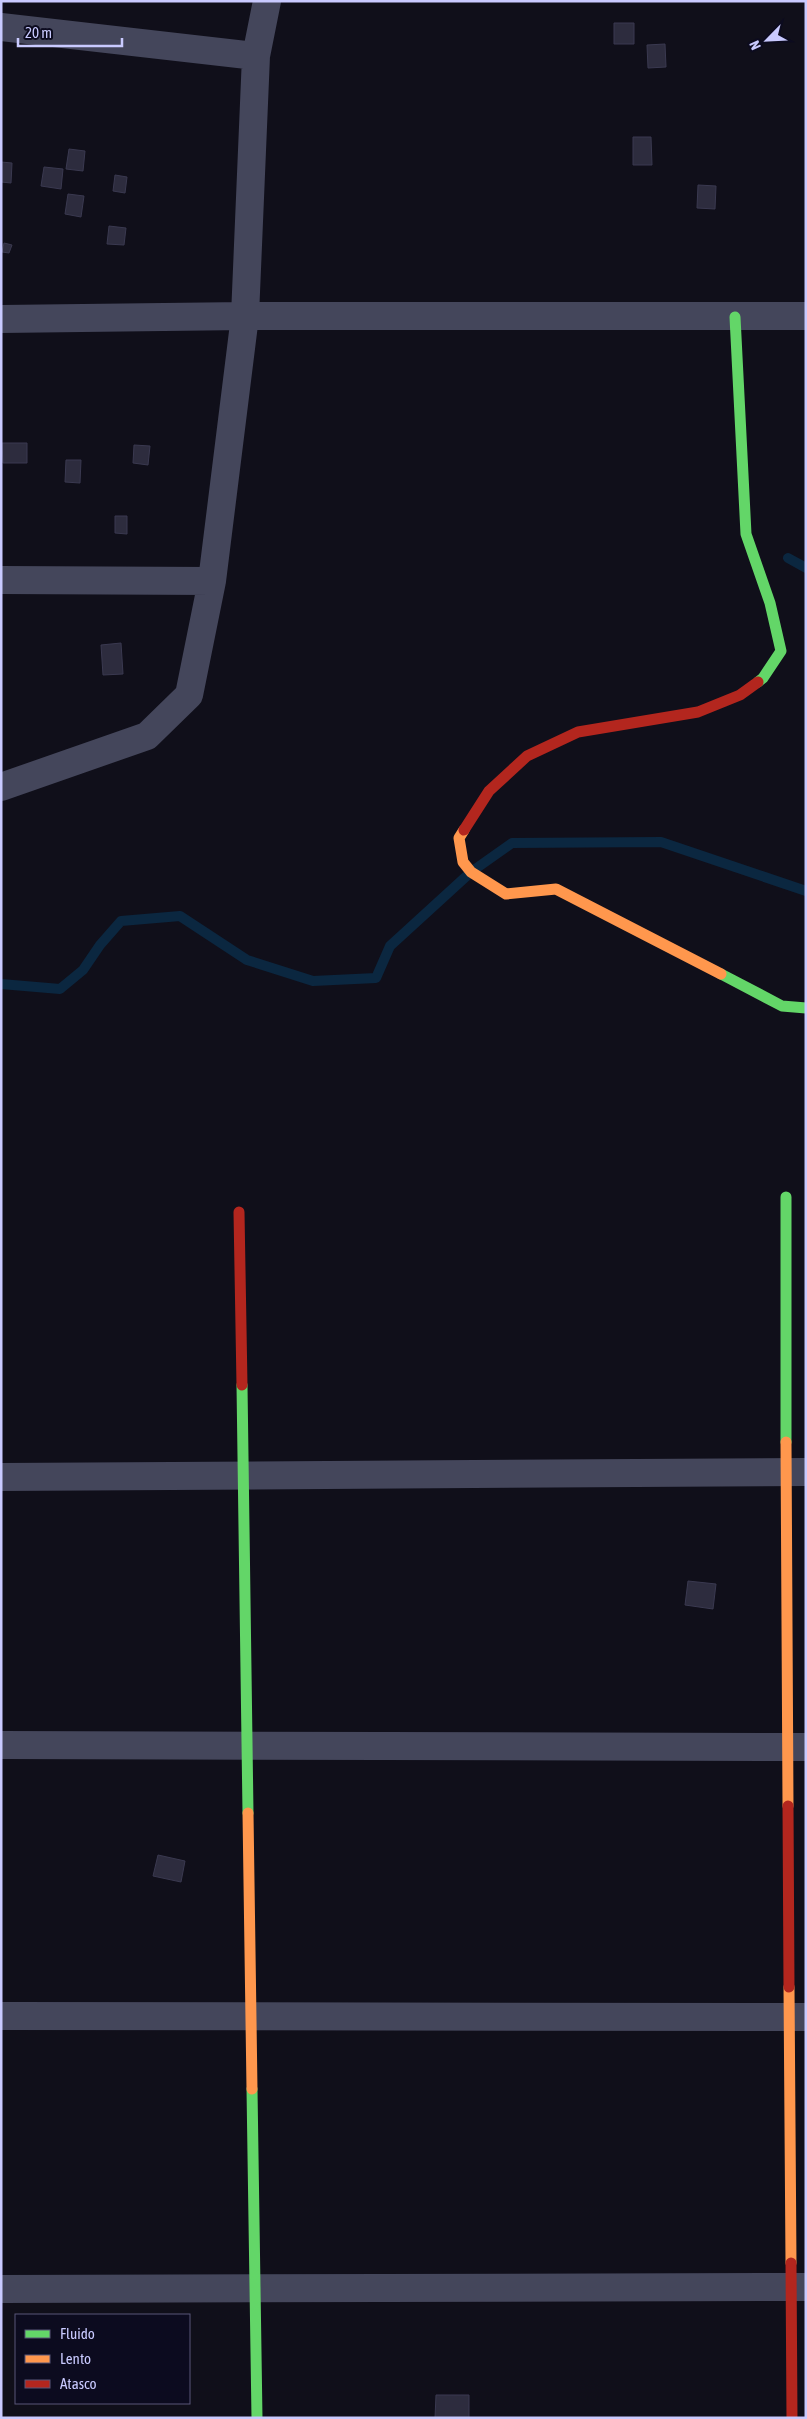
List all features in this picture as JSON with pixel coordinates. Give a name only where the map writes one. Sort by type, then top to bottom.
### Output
[{"type":"street","points":[[1,787],[146,736],[189,695],[212,581],[245,316],[256,56],[267,1]]},
{"type":"street","points":[[1,27],[256,56]]},
{"type":"street","points":[[1,319],[245,316],[806,316]]},
{"type":"street","points":[[735,317],[746,534],[770,603],[781,651],[763,678],[740,695],[698,712],[578,732],[527,756],[489,791],[459,838],[463,862],[471,872],[506,894],[556,889],[782,1006],[806,1008]]},
{"type":"street","points":[[1,580],[212,581]]},
{"type":"street","points":[[786,1197],[796,1472],[798,2287],[792,2418]]},
{"type":"street","points":[[239,1212],[257,2418]]},
{"type":"street","points":[[1,1477],[796,1472]]},
{"type":"street","points":[[1,1745],[797,1747]]},
{"type":"street","points":[[1,2016],[798,2017]]},
{"type":"street","points":[[1,2289],[798,2287]]},
{"type":"building","points":[[614,23],[634,23],[634,44],[614,44]]},
{"type":"building","points":[[665,44],[666,67],[648,68],[647,45]]},
{"type":"building","points":[[633,137],[651,137],[652,165],[633,165]]},
{"type":"building","points":[[69,149],[85,151],[83,171],[66,169]]},
{"type":"building","points":[[1,162],[12,163],[11,183],[1,182]]},
{"type":"building","points":[[44,167],[63,169],[61,189],[41,186]]},
{"type":"building","points":[[115,175],[127,177],[125,193],[113,191]]},
{"type":"building","points":[[698,185],[716,186],[715,209],[697,208]]},
{"type":"building","points":[[68,194],[84,196],[81,217],[65,214]]},
{"type":"building","points":[[109,226],[126,228],[124,245],[107,244]]},
{"type":"building","points":[[4,243],[12,245],[9,253],[2,252]]},
{"type":"building","points":[[2,443],[27,443],[27,463],[3,463]]},
{"type":"building","points":[[134,445],[150,446],[148,465],[133,463]]},
{"type":"building","points":[[66,460],[81,460],[80,483],[65,482]]},
{"type":"building","points":[[115,516],[127,516],[127,534],[115,533]]},
{"type":"building","points":[[121,643],[123,674],[103,675],[101,645]]},
{"type":"building","points":[[688,1581],[716,1584],[713,1609],[685,1605]]},
{"type":"building","points":[[158,1855],[185,1861],[181,1882],[153,1876]]},
{"type":"building","points":[[436,2395],[469,2395],[469,2418],[435,2418]]},
{"type":"waterway","points":[[788,558],[806,568]]},
{"type":"waterway","points":[[1,984],[60,989],[83,970],[100,945],[121,921],[180,916],[247,960],[313,981],[376,978],[390,946],[471,872],[512,843],[661,842],[806,891]]},
{"type":"traffic: fast","points":[[735,317],[746,534],[770,603],[781,651],[763,678],[758,682]]},
{"type":"traffic: fast","points":[[721,974],[782,1006],[806,1008]]},
{"type":"traffic: fast","points":[[786,1197],[786,1442]]},
{"type":"traffic: fast","points":[[242,1385],[248,1813]]},
{"type":"traffic: fast","points":[[252,2089],[257,2418]]},
{"type":"traffic: slow","points":[[464,830],[459,838],[463,862],[471,872],[506,894],[556,889],[721,974]]},
{"type":"traffic: slow","points":[[786,1442],[788,1806]]},
{"type":"traffic: slow","points":[[248,1813],[252,2089]]},
{"type":"traffic: slow","points":[[789,1987],[791,2263]]},
{"type":"traffic: jam","points":[[464,830],[489,791],[527,756],[578,732],[698,712],[740,695],[758,682]]},
{"type":"traffic: jam","points":[[239,1212],[242,1385]]},
{"type":"traffic: jam","points":[[788,1806],[789,1987]]},
{"type":"traffic: jam","points":[[791,2263],[792,2418]]}]
